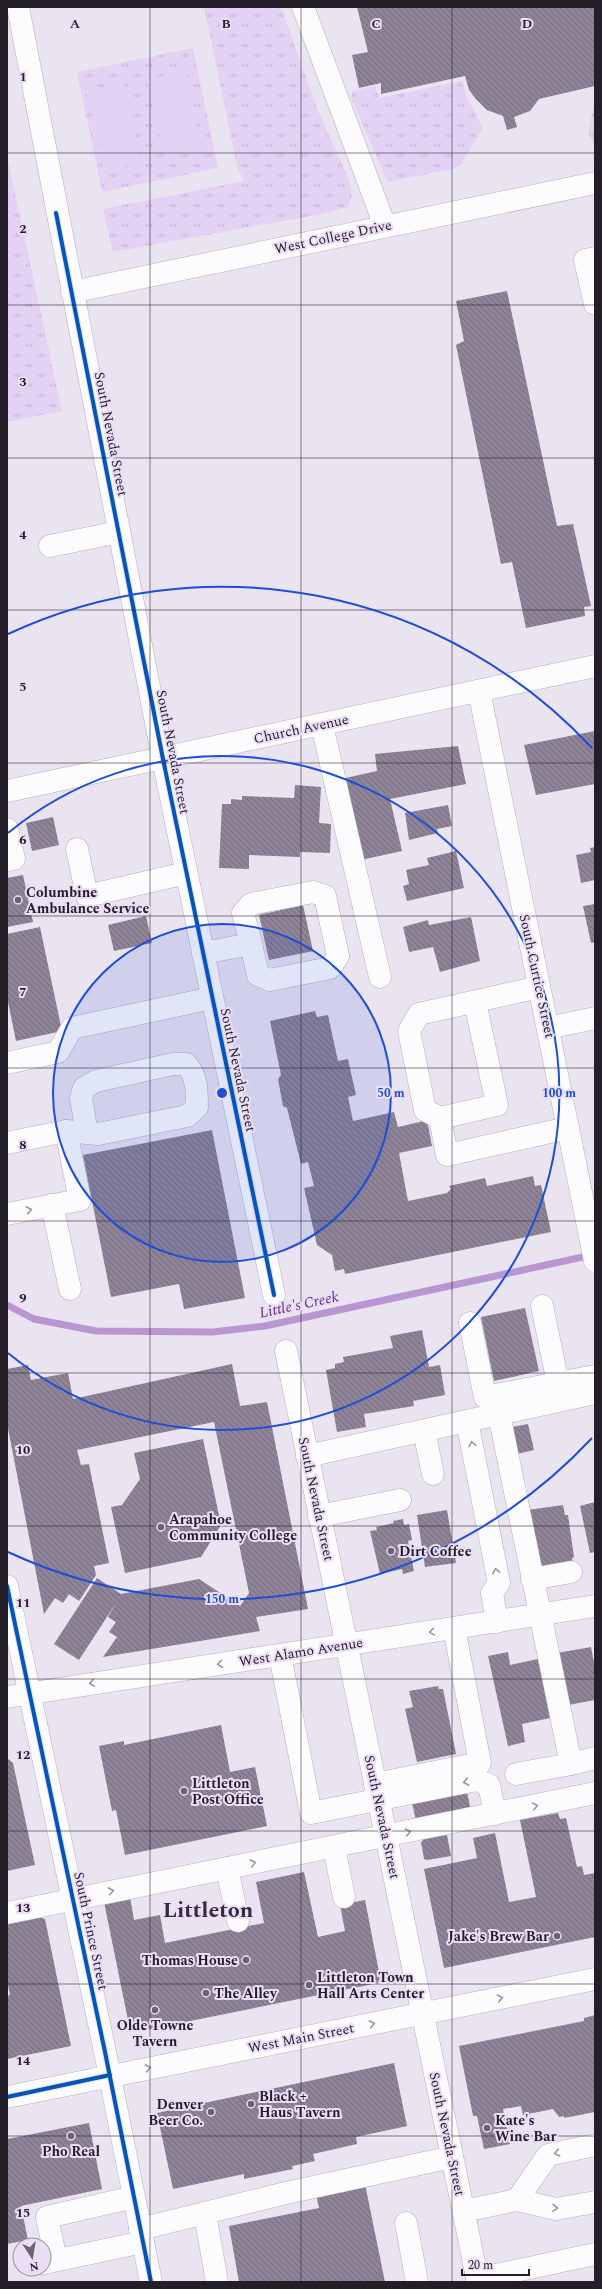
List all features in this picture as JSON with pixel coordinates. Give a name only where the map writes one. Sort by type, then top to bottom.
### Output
[{"type":"street","name":"South Nevada Street","points":[[18,7],[56,213],[163,759],[274,1295]]},
{"type":"street","points":[[303,7],[385,226]]},
{"type":"street","name":"West College Drive","points":[[72,292],[595,183]]},
{"type":"street","points":[[595,258],[585,260],[595,304]]},
{"type":"street","points":[[50,546],[118,532]]},
{"type":"street","name":"Church Avenue","points":[[7,791],[595,666]]},
{"type":"street","name":"South Curtice Street","points":[[478,691],[595,1261]]},
{"type":"street","points":[[322,725],[380,977]]},
{"type":"street","points":[[7,829],[14,859],[7,860]]},
{"type":"street","points":[[77,849],[87,896],[186,873]]},
{"type":"street","points":[[313,892],[326,896],[338,956],[330,968],[270,980],[258,975],[250,944],[243,913],[251,904],[313,892]]},
{"type":"street","points":[[203,953],[250,944]]},
{"type":"street","points":[[475,1002],[497,1105],[440,1118],[425,1110],[409,1031],[419,1014],[539,987]]},
{"type":"street","points":[[7,1062],[58,1052],[72,1028],[212,998]]},
{"type":"street","points":[[548,1028],[595,1018]]},
{"type":"street","points":[[7,1142],[66,1131],[87,1133],[98,1134],[187,1116],[197,1107],[197,1092],[193,1071],[186,1064],[173,1064],[96,1081],[84,1088],[81,1098],[87,1133]]},
{"type":"street","points":[[440,1118],[447,1156],[568,1128]]},
{"type":"street","points":[[7,1214],[80,1200],[66,1131]]},
{"type":"street","points":[[52,1205],[70,1289]]},
{"type":"street","points":[[542,1306],[558,1383]]},
{"type":"street","points":[[470,1323],[485,1397],[595,1376]]},
{"type":"street","name":"South Nevada Street","points":[[286,1351],[478,2281]]},
{"type":"street","points":[[307,1456],[595,1393]]},
{"type":"street","points":[[499,1414],[539,1615],[571,1764]]},
{"type":"street","points":[[467,1421],[499,1583],[492,1593],[497,1622]]},
{"type":"street","points":[[424,1431],[433,1474]]},
{"type":"street","points":[[319,1516],[400,1500]]},
{"type":"street","points":[[532,1579],[571,1572]]},
{"type":"street","name":"South Prince Street","points":[[7,1586],[110,2075],[151,2282]]},
{"type":"street","name":"West Alamo Avenue","points":[[7,1697],[595,1606]]},
{"type":"street","points":[[280,1655],[311,1813],[377,1792],[480,1763],[454,1628]]},
{"type":"street","points":[[516,1774],[595,1758]]},
{"type":"street","points":[[377,1792],[477,1780],[489,1785],[495,1814]]},
{"type":"street","points":[[7,1913],[386,1837],[595,1793]]},
{"type":"street","points":[[334,1847],[344,1897]]},
{"type":"street","points":[[227,1868],[238,1921]]},
{"type":"street","name":"West Main Street","points":[[7,2097],[595,1978]]},
{"type":"street","points":[[517,2200],[548,2155],[595,2145]]},
{"type":"street","points":[[52,2261],[142,2235],[205,2214],[286,2193],[452,2157]]},
{"type":"street","points":[[48,2237],[47,2217],[134,2197]]},
{"type":"street","points":[[463,2211],[517,2200],[556,2209],[595,2202]]},
{"type":"street","points":[[205,2214],[217,2282]]},
{"type":"street","points":[[406,2223],[417,2282]]},
{"type":"street","points":[[478,2281],[595,2254]]},
{"type":"green space","points":[[204,7],[281,7],[318,111],[349,180],[352,197],[348,207],[322,214],[113,252],[103,209],[244,181],[237,166]]},
{"type":"green space","points":[[193,48],[218,168],[102,192],[77,72]]},
{"type":"green space","points":[[185,71],[202,150],[165,158],[148,79]]},
{"type":"green space","points":[[462,81],[466,95],[483,128],[461,164],[453,169],[388,182],[351,98],[353,91],[375,86],[379,98]]},
{"type":"green space","points":[[124,84],[141,163],[104,171],[87,92]]},
{"type":"green space","points":[[595,102],[595,149],[588,132]]},
{"type":"green space","points":[[7,156],[62,411],[7,422]]},
{"type":"building","points":[[357,7],[595,7],[595,86],[539,99],[530,111],[514,117],[517,127],[507,130],[503,116],[487,110],[469,90],[465,76],[381,94],[381,83],[359,88],[352,55],[368,52]]},
{"type":"building","points":[[507,291],[557,526],[573,524],[591,606],[584,607],[585,616],[526,628],[512,562],[501,564],[456,345],[464,341],[456,301]]},
{"type":"building","points":[[595,731],[595,784],[536,795],[524,745]]},
{"type":"building","points":[[458,746],[466,784],[390,799],[402,851],[361,860],[341,779],[377,771],[375,754]]},
{"type":"building","points":[[295,785],[321,787],[319,823],[331,824],[330,853],[300,852],[300,857],[249,855],[249,869],[219,868],[222,804],[231,804],[231,799],[242,800],[242,796],[294,798]]},
{"type":"building","points":[[448,805],[452,826],[437,829],[438,833],[409,840],[405,813]]},
{"type":"building","points":[[53,817],[59,845],[32,851],[26,823]]},
{"type":"building","points":[[595,847],[595,880],[581,883],[576,855],[591,852],[590,848]]},
{"type":"building","points":[[456,851],[464,888],[407,901],[403,886],[409,884],[406,870],[429,865],[427,858]]},
{"type":"building","name":"Columbine Ambulance Service","points":[[23,875],[33,922],[7,927],[7,878]]},
{"type":"building","points":[[595,904],[595,942],[591,943],[583,906]]},
{"type":"building","points":[[303,905],[313,951],[269,960],[259,915]]},
{"type":"building","points":[[146,916],[152,943],[114,951],[108,925]]},
{"type":"building","points":[[471,917],[480,961],[440,972],[433,947],[409,952],[403,927],[428,920],[429,925]]},
{"type":"building","points":[[40,927],[62,1031],[16,1041],[7,997],[7,934]]},
{"type":"building","points":[[315,1011],[317,1017],[328,1015],[338,1061],[348,1059],[356,1095],[348,1097],[353,1121],[394,1112],[398,1127],[424,1121],[428,1125],[432,1146],[399,1153],[408,1201],[447,1193],[451,1189],[449,1186],[485,1178],[487,1186],[533,1176],[535,1186],[541,1185],[551,1232],[345,1274],[344,1269],[335,1271],[332,1255],[317,1245],[304,1188],[314,1186],[308,1162],[301,1164],[287,1108],[283,1106],[278,1079],[281,1075],[270,1021]]},
{"type":"building","points":[[212,1130],[245,1298],[184,1309],[179,1284],[111,1297],[83,1155]]},
{"type":"building","points":[[525,1308],[539,1371],[494,1381],[481,1317]]},
{"type":"building","points":[[422,1330],[429,1367],[440,1365],[445,1395],[413,1401],[414,1406],[364,1414],[366,1427],[337,1432],[326,1370],[335,1368],[335,1364],[344,1362],[343,1357],[393,1348],[390,1336]]},
{"type":"building","points":[[232,1364],[240,1406],[267,1402],[308,1609],[256,1617],[260,1631],[103,1657],[117,1637],[109,1632],[116,1622],[108,1617],[116,1603],[79,1660],[54,1644],[97,1578],[121,1594],[199,1579],[240,1606],[249,1593],[214,1422],[77,1450],[81,1465],[89,1464],[109,1563],[94,1566],[96,1575],[79,1601],[69,1594],[63,1603],[55,1598],[44,1614],[7,1423],[7,1369],[28,1365],[31,1380],[68,1373],[73,1399]]},
{"type":"building","points":[[528,1424],[534,1450],[513,1455],[507,1428]]},
{"type":"building","points":[[203,1439],[221,1525],[201,1557],[125,1573],[111,1507],[122,1505],[140,1479],[134,1453]]},
{"type":"building","points":[[595,1502],[595,1552],[590,1553],[580,1506]]},
{"type":"building","points":[[563,1505],[565,1515],[568,1515],[574,1557],[572,1558],[573,1564],[537,1569],[528,1510]]},
{"type":"building","points":[[447,1510],[456,1563],[425,1567],[417,1515]]},
{"type":"building","points":[[403,1519],[404,1525],[409,1524],[412,1540],[408,1541],[414,1571],[403,1574],[402,1569],[380,1574],[370,1531],[377,1530],[376,1527],[394,1523],[393,1521]]},
{"type":"building","points":[[591,1647],[595,1668],[595,1700],[568,1705],[557,1653]]},
{"type":"building","points":[[508,1652],[510,1665],[538,1659],[550,1718],[522,1724],[525,1742],[508,1746],[488,1656]]},
{"type":"building","points":[[438,1686],[439,1689],[443,1689],[456,1754],[417,1762],[405,1709],[413,1707],[409,1691]]},
{"type":"building","name":"Littleton Post Office","points":[[221,1725],[230,1772],[255,1767],[267,1826],[125,1855],[116,1810],[112,1811],[99,1746],[124,1741],[124,1745]]},
{"type":"building","points":[[7,1758],[13,1763],[35,1865],[7,1871]]},
{"type":"building","points":[[466,1787],[471,1811],[416,1821],[411,1798]]},
{"type":"building","points":[[558,1813],[560,1819],[566,1818],[577,1867],[582,1866],[584,1875],[595,1873],[595,1937],[444,1968],[424,1869],[477,1858],[473,1838],[495,1833],[509,1902],[536,1897],[520,1820]]},
{"type":"building","points":[[447,1835],[451,1856],[427,1860],[424,1859],[421,1842],[424,1839]]},
{"type":"building","name":"Thomas House","points":[[304,1872],[318,1937],[345,1931],[340,1905],[365,1900],[380,1977],[378,1983],[136,2032],[129,2025],[104,1902],[130,1897],[134,1920],[160,1915],[165,1943],[264,1923],[256,1882]]},
{"type":"building","points":[[39,1917],[45,1919],[71,2046],[7,2059],[7,1998],[10,1994],[7,1981],[7,1924]]},
{"type":"building","points":[[595,2015],[595,2112],[564,2118],[564,2116],[559,2117],[553,2109],[523,2115],[521,2106],[503,2109],[510,2144],[484,2149],[477,2116],[473,2116],[459,2046],[584,2021],[584,2018]]},
{"type":"building","points":[[394,2063],[407,2126],[356,2137],[357,2144],[313,2154],[315,2161],[292,2166],[293,2169],[244,2179],[244,2174],[173,2189],[157,2113]]},
{"type":"building","points":[[89,2123],[102,2189],[21,2206],[27,2237],[12,2237],[12,2243],[7,2244],[7,2139]]},
{"type":"building","points":[[365,2184],[385,2282],[239,2282],[229,2226],[319,2208],[316,2194]]},
{"type":"waterway","name":"Little's Creek","points":[[7,1305],[34,1319],[96,1331],[213,1332],[265,1326],[592,1255]]},
{"type":"cycle path","points":[[56,213],[163,759],[274,1295]]},
{"type":"cycle path","points":[[7,1586],[105,2052],[151,2282]]},
{"type":"cycle path","points":[[7,2097],[110,2075]]},
{"type":"place","name":"Columbine Ambulance Service","points":[[18,900]]},
{"type":"place","name":"Arapahoe Community College","points":[[161,1527]]},
{"type":"place","name":"Dirt Coffee","points":[[391,1551]]},
{"type":"place","name":"Littleton Post Office","points":[[184,1791]]},
{"type":"place","name":"Jake's Brew Bar","points":[[557,1936]]},
{"type":"place","name":"Thomas House","points":[[246,1960]]},
{"type":"place","name":"Littleton Town Hall Arts Center","points":[[309,1985]]},
{"type":"place","name":"The Alley","points":[[206,1993]]},
{"type":"place","name":"Olde Towne Tavern","points":[[155,2010]]},
{"type":"place","name":"Black + Haus Tavern","points":[[251,2104]]},
{"type":"place","name":"Denver Beer Co.","points":[[211,2112]]},
{"type":"place","name":"Kate's Wine Bar","points":[[487,2128]]},
{"type":"place","name":"Pho Real","points":[[71,2136]]},
{"type":"district","name":"Littleton","points":[[208,1910]]}]
